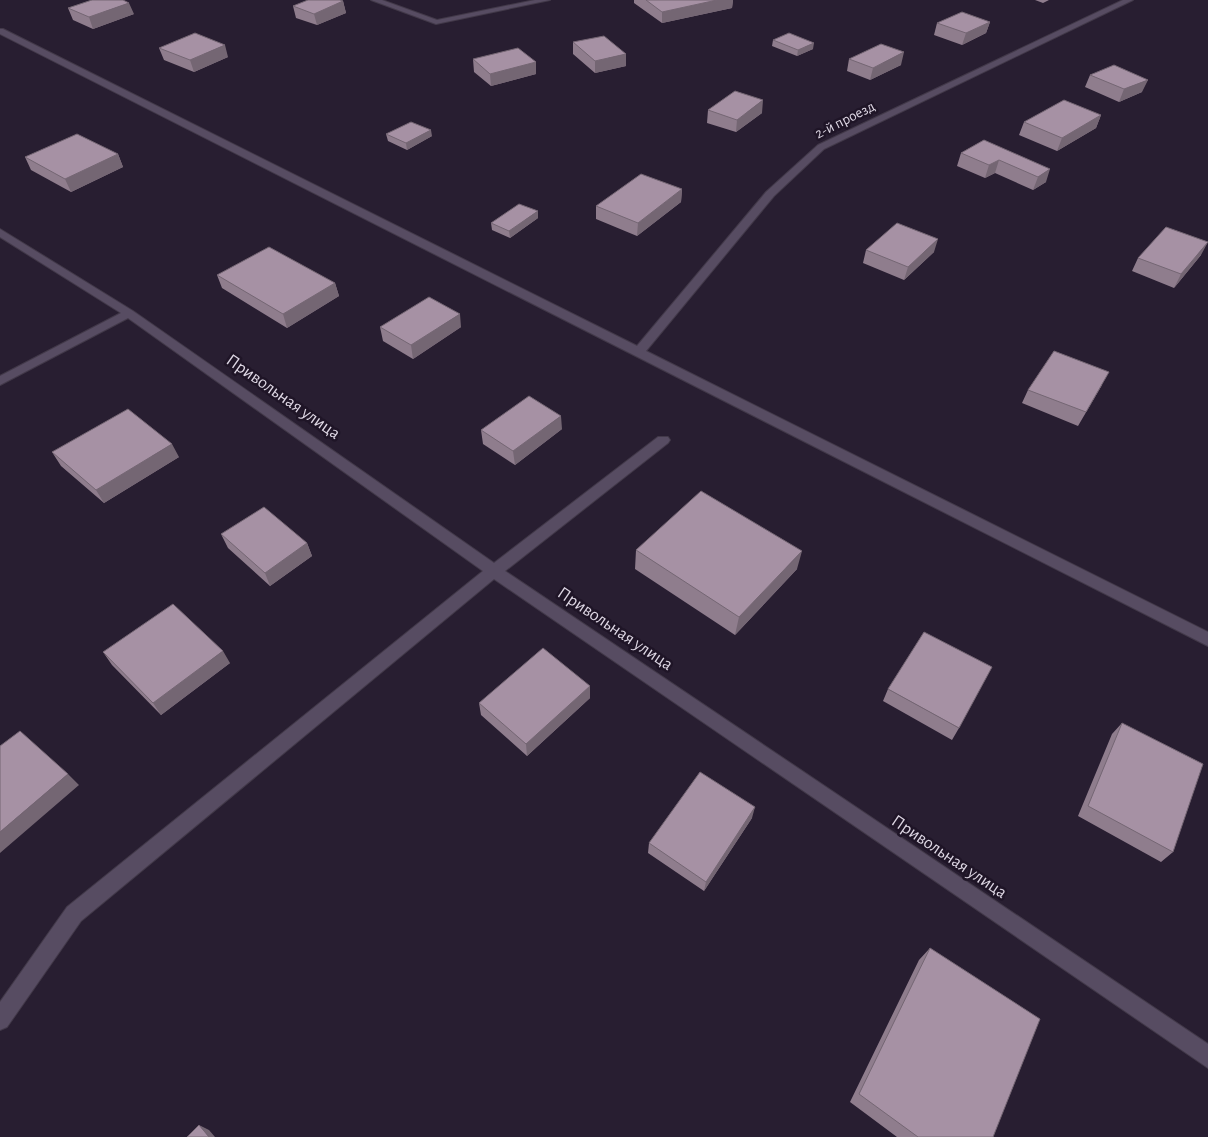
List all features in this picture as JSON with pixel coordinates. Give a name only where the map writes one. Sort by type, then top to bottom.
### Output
[{"type":"street","points":[[375,0],[436,22],[546,0]]},
{"type":"street","name":"2-й проезд","points":[[639,351],[770,194],[821,147],[1129,0]]},
{"type":"street","points":[[0,31],[1208,639]]},
{"type":"street","name":"Привольная улица","points":[[0,232],[129,313],[494,571],[1208,1057]]},
{"type":"street","points":[[0,382],[129,313]]},
{"type":"street","points":[[0,1020],[74,914],[494,571],[663,440]]},
{"type":"building","points":[[92,0],[123,0],[129,3],[89,17],[68,8]]},
{"type":"building","points":[[308,0],[343,1],[314,14],[293,6]]},
{"type":"building","points":[[646,0],[717,0],[662,12]]},
{"type":"building","points":[[962,12],[990,22],[966,33],[937,23]]},
{"type":"building","points":[[195,33],[225,45],[190,60],[159,48]]},
{"type":"building","points":[[789,33],[814,43],[798,50],[773,40]]},
{"type":"building","points":[[604,36],[626,54],[595,61],[573,42]]},
{"type":"building","points":[[881,44],[904,52],[873,68],[849,59]]},
{"type":"building","points":[[518,48],[536,62],[490,74],[473,59]]},
{"type":"building","points":[[1114,65],[1148,80],[1124,89],[1090,75]]},
{"type":"building","points":[[735,91],[763,100],[737,120],[708,110]]},
{"type":"building","points":[[1064,100],[1101,115],[1062,138],[1024,122]]},
{"type":"building","points":[[411,122],[431,130],[406,143],[386,134]]},
{"type":"building","points":[[77,134],[118,154],[65,179],[25,157]]},
{"type":"building","points":[[984,140],[1050,169],[1038,177],[999,160],[989,165],[961,153]]},
{"type":"building","points":[[641,174],[682,189],[638,223],[596,206]]},
{"type":"building","points":[[519,204],[538,211],[509,231],[491,223]]},
{"type":"building","points":[[897,223],[938,239],[908,267],[866,250]]},
{"type":"building","points":[[1166,227],[1208,242],[1181,274],[1138,258]]},
{"type":"building","points":[[269,247],[335,283],[283,314],[217,275]]},
{"type":"building","points":[[429,297],[460,314],[411,345],[380,327]]},
{"type":"building","points":[[1054,351],[1109,372],[1086,412],[1028,390]]},
{"type":"building","points":[[529,396],[561,416],[513,451],[481,430]]},
{"type":"building","points":[[128,409],[172,444],[96,490],[52,452]]},
{"type":"building","points":[[701,491],[802,551],[739,617],[636,550]]},
{"type":"building","points":[[264,507],[307,543],[265,573],[221,534]]},
{"type":"building","points":[[173,604],[223,651],[153,703],[103,652]]},
{"type":"building","points":[[924,632],[992,667],[959,728],[888,689]]},
{"type":"building","points":[[543,648],[590,686],[526,744],[479,703]]},
{"type":"building","points":[[1122,723],[1203,764],[1173,852],[1088,806]]},
{"type":"building","points":[[20,731],[68,774],[0,832],[0,746]]},
{"type":"building","points":[[700,772],[755,807],[706,882],[649,843]]},
{"type":"building","points":[[930,948],[1040,1019],[993,1137],[918,1137],[859,1094]]},
{"type":"building","points":[[199,1125],[209,1137],[187,1137]]}]
